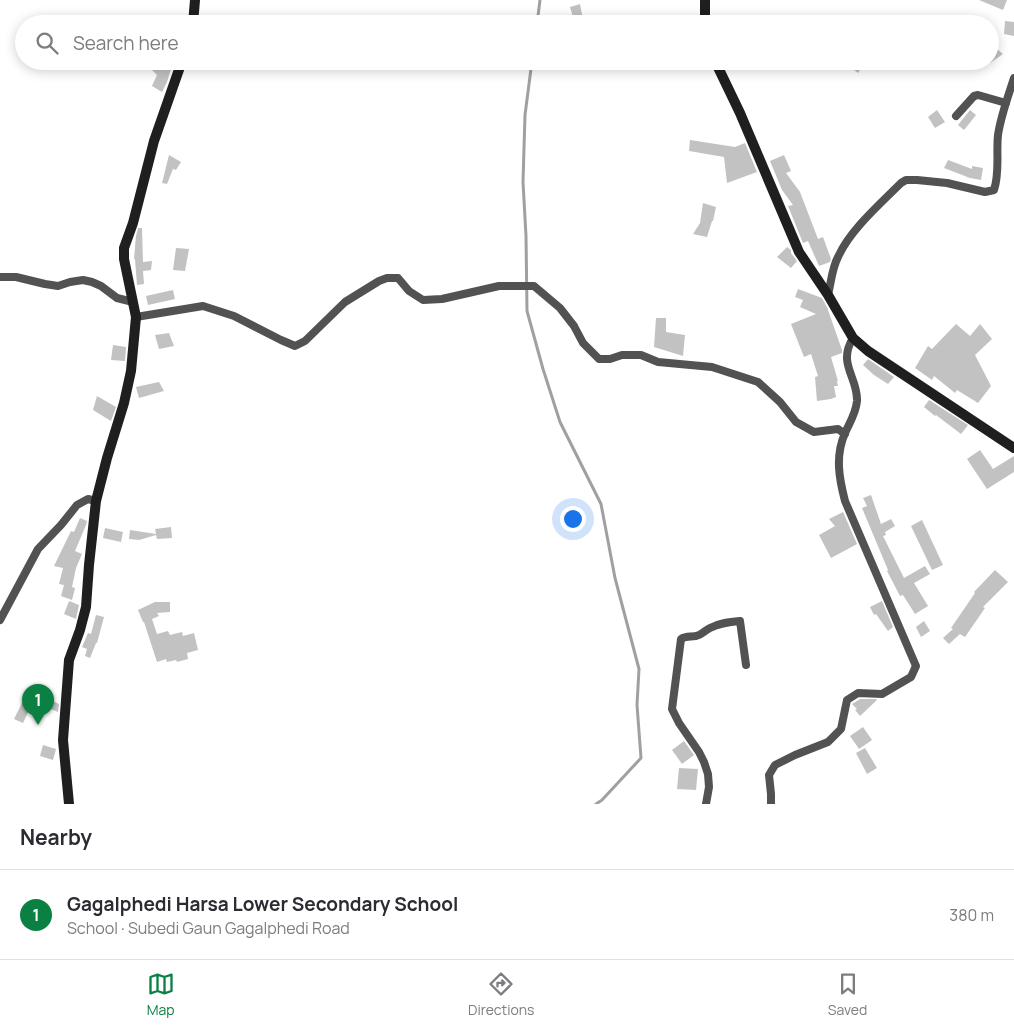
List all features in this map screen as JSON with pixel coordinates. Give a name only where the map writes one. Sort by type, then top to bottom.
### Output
[{"type":"street","points":[[193,15],[194,0]]},
{"type":"street","points":[[705,0],[705,15]]},
{"type":"street","points":[[69,804],[63,740],[69,660],[86,608],[96,501],[124,403],[131,371],[136,317],[124,259],[124,248],[133,223],[154,140],[179,70]]},
{"type":"street","points":[[719,70],[740,113],[798,252],[828,295],[852,338],[1014,448]]},
{"type":"street","points":[[828,295],[836,259],[842,248],[860,225],[901,183],[906,180],[918,180],[947,183],[985,192],[994,190],[997,179],[998,138],[1001,118],[1014,78]]},
{"type":"street","points":[[956,116],[974,96],[978,95],[1006,103]]},
{"type":"street","points":[[0,277],[16,277],[58,286],[83,280],[101,286],[117,298],[133,302]]},
{"type":"street","points":[[136,317],[203,306],[234,316],[295,346],[305,341],[345,302],[379,281],[388,278],[398,278],[409,291],[423,300],[442,299],[498,286],[534,286],[560,308],[574,326],[583,343],[599,359],[610,359],[622,355],[641,355],[658,362],[712,366],[758,382],[780,402],[796,422],[814,432],[838,430],[845,434]]},
{"type":"street","points":[[771,804],[769,775],[775,765],[828,742],[841,729],[847,700],[858,693],[882,694],[911,677],[916,666],[845,501],[839,480],[838,455],[840,446],[855,414],[857,399],[854,383],[847,364],[848,346],[852,338]]},
{"type":"street","points":[[0,620],[38,549],[77,506],[88,500],[96,501]]},
{"type":"street","points":[[706,804],[709,787],[708,774],[704,762],[672,709],[681,639],[685,636],[693,637],[699,635],[725,622],[740,621],[746,665]]},
{"type":"building","points":[[979,0],[1007,0],[1003,10]]},
{"type":"building","points":[[580,4],[582,15],[572,15],[570,7]]},
{"type":"building","points":[[1005,21],[1014,22],[1014,36],[1004,34]]},
{"type":"building","points":[[152,70],[171,70],[162,92],[152,86],[157,75]]},
{"type":"building","points":[[937,110],[945,122],[935,128],[928,117]]},
{"type":"building","points":[[970,110],[976,115],[964,130],[958,125]]},
{"type":"building","points":[[690,140],[735,147],[745,143],[757,172],[727,183],[724,157],[689,151]]},
{"type":"building","points":[[169,155],[181,162],[176,170],[173,169],[167,184],[162,183]]},
{"type":"building","points":[[784,155],[791,171],[786,173],[800,192],[818,239],[823,237],[831,259],[830,262],[819,266],[808,241],[803,243],[788,206],[793,205],[782,190],[770,161]]},
{"type":"building","points":[[948,160],[972,169],[972,166],[983,168],[981,180],[944,168]]},
{"type":"building","points":[[703,203],[716,207],[707,237],[693,234],[700,223]]},
{"type":"building","points":[[138,228],[142,228],[143,262],[152,261],[151,270],[143,271],[144,284],[137,285],[134,259]]},
{"type":"building","points":[[787,247],[791,250],[797,261],[791,268],[777,257]]},
{"type":"building","points":[[176,248],[189,249],[185,271],[173,270]]},
{"type":"building","points":[[798,289],[822,298],[828,309],[842,350],[842,353],[831,357],[838,386],[834,386],[836,397],[831,399],[817,401],[815,377],[818,376],[811,354],[804,357],[791,324],[816,314],[800,307],[803,300],[795,297]]},
{"type":"building","points":[[173,290],[175,299],[148,305],[146,296]]},
{"type":"building","points":[[656,318],[666,318],[666,332],[685,335],[683,356],[654,347]]},
{"type":"building","points":[[956,324],[970,336],[980,324],[992,339],[975,355],[991,386],[978,403],[957,390],[955,393],[934,376],[932,380],[915,368],[928,346],[932,349]]},
{"type":"building","points":[[169,333],[174,346],[159,349],[155,335]]},
{"type":"building","points":[[113,345],[126,347],[125,361],[111,360]]},
{"type":"building","points":[[868,359],[894,377],[888,384],[863,365]]},
{"type":"building","points":[[159,382],[164,391],[139,398],[136,387]]},
{"type":"building","points":[[97,396],[116,407],[111,421],[93,410]]},
{"type":"building","points":[[929,400],[968,425],[961,434],[924,407]]},
{"type":"building","points":[[980,450],[993,469],[1014,456],[1014,472],[987,489],[967,459]]},
{"type":"building","points":[[871,495],[881,524],[891,519],[895,526],[885,532],[886,535],[883,536],[904,578],[925,566],[930,574],[914,583],[928,606],[915,614],[903,595],[900,596],[887,571],[862,508],[867,506],[863,498]]},
{"type":"building","points":[[843,512],[857,544],[831,558],[819,535],[835,526],[829,519]]},
{"type":"building","points":[[80,518],[87,521],[75,551],[82,554],[76,568],[72,587],[75,588],[72,600],[61,596],[64,585],[59,584],[63,568],[54,566],[71,531],[74,532]]},
{"type":"building","points":[[922,520],[943,565],[932,570],[911,526]]},
{"type":"building","points":[[171,527],[172,538],[157,539],[156,535],[139,540],[129,539],[130,530],[156,534],[155,529]]},
{"type":"building","points":[[105,528],[123,532],[121,542],[103,538]]},
{"type":"building","points":[[995,570],[1008,582],[983,607],[985,608],[965,637],[960,634],[949,644],[943,638],[953,629],[951,628],[974,592]]},
{"type":"building","points":[[69,601],[79,605],[76,619],[64,614]]},
{"type":"building","points":[[882,601],[893,627],[888,631],[876,614],[874,615],[870,607]]},
{"type":"building","points":[[155,602],[170,602],[170,612],[157,613],[159,616],[152,619],[157,634],[168,631],[170,635],[182,632],[183,636],[194,633],[198,650],[187,653],[188,659],[167,662],[166,659],[157,662],[144,622],[138,610]]},
{"type":"building","points":[[96,615],[104,617],[97,643],[90,658],[85,656],[87,649],[82,647],[88,633],[91,634]]},
{"type":"building","points":[[924,621],[930,631],[921,637],[916,627]]},
{"type":"building","points":[[29,689],[59,704],[58,712],[33,702],[23,723],[14,719]]},
{"type":"building","points":[[860,699],[877,700],[860,716],[852,704]]},
{"type":"building","points":[[863,727],[872,740],[859,749],[850,736]]},
{"type":"building","points":[[684,741],[694,755],[682,764],[672,750]]},
{"type":"building","points":[[43,745],[56,749],[53,760],[40,756]]},
{"type":"building","points":[[865,748],[877,768],[867,774],[856,753]]},
{"type":"building","points":[[679,768],[698,769],[696,790],[677,789]]},
{"type":"waterway","points":[[538,15],[540,0]]},
{"type":"waterway","points":[[531,70],[525,115],[523,182],[527,311],[560,422],[601,504],[615,578],[639,669],[637,705],[641,758],[596,804]]},
{"type":"place","name":"Gagalphedi Harsa Lower Secondary School","points":[[38,725]]}]
